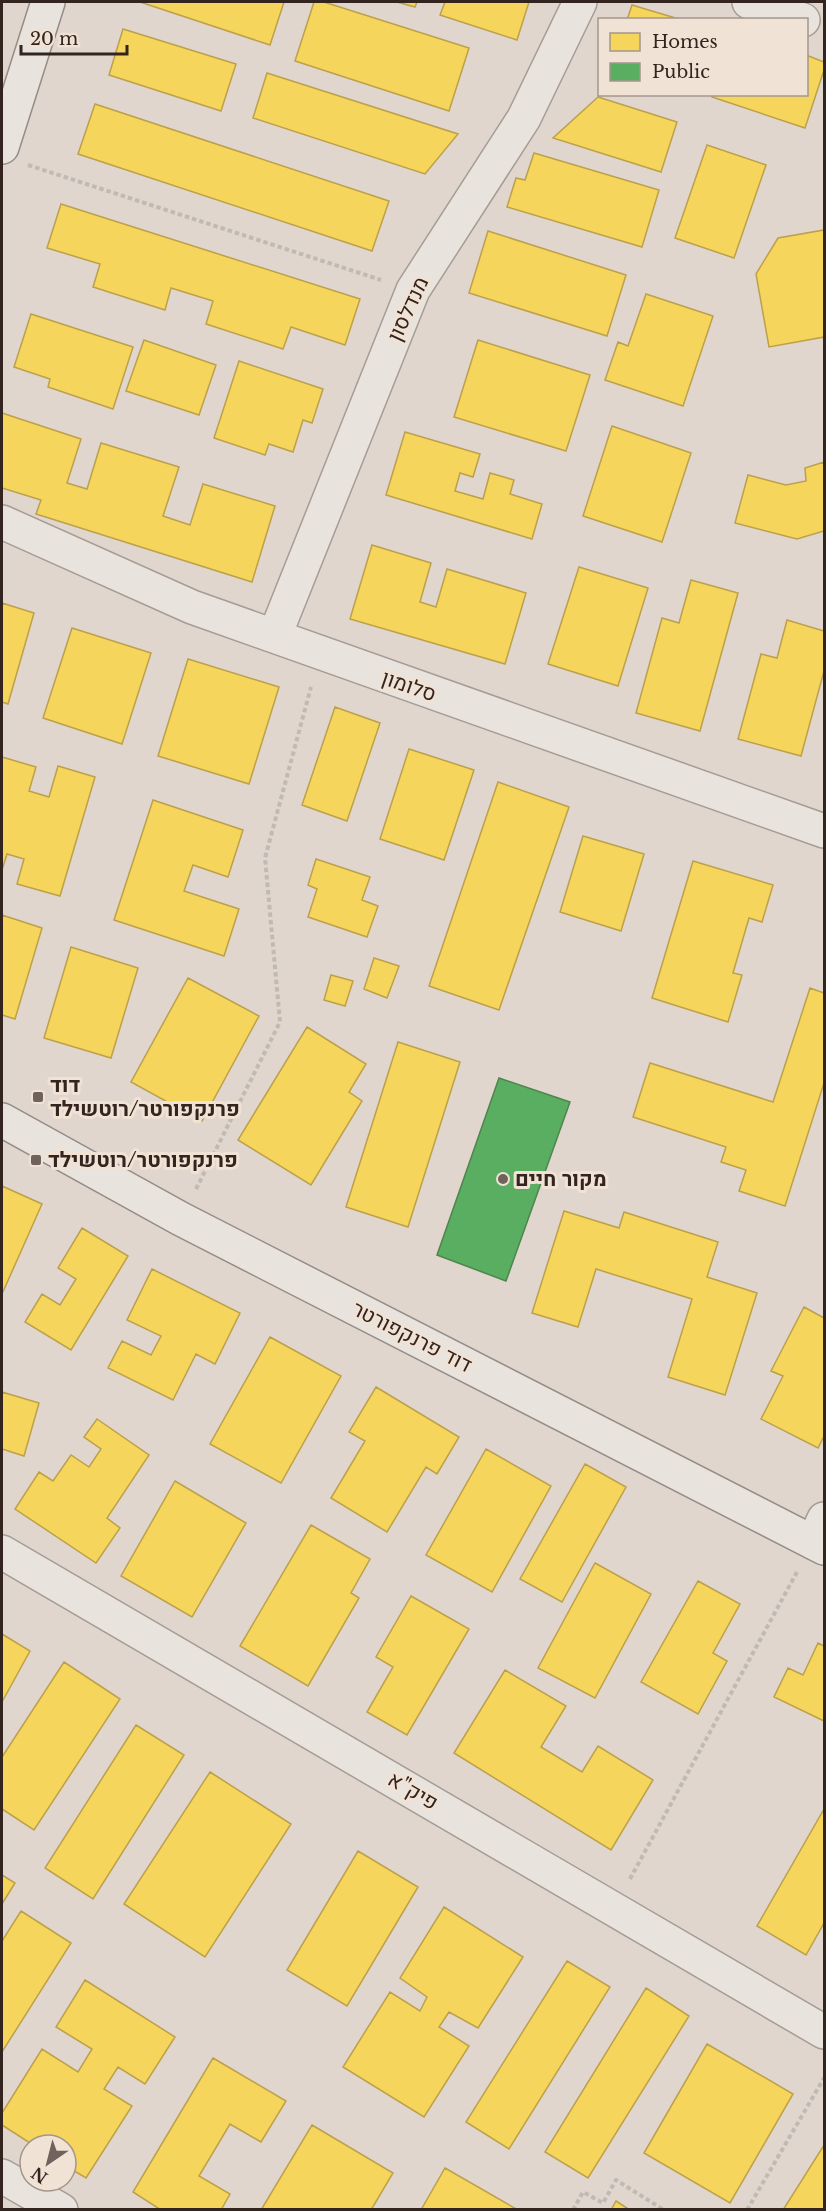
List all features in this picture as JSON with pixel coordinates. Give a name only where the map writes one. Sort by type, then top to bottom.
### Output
[{"type":"street","points":[[13,155],[48,2]]},
{"type":"street","name":"מנדלסון","points":[[275,635],[413,290],[524,118],[580,2]]},
{"type":"street","points":[[749,2],[799,18]]},
{"type":"street","points":[[808,21],[825,27]]},
{"type":"street","name":"סלומון","points":[[2,522],[192,607],[825,831]]},
{"type":"street","name":"דוד פרנקפורטר","points":[[2,1120],[181,1219],[821,1537]]},
{"type":"street","name":"פיק\"א","points":[[2,1552],[825,2032]]},
{"type":"street","points":[[2,2176],[61,2210]]},
{"type":"path","points":[[13,155],[413,290]]},
{"type":"path","points":[[181,1219],[280,1022],[265,858],[320,654]]},
{"type":"path","points":[[614,1909],[821,1537]]},
{"type":"path","points":[[747,2210],[825,2078]]},
{"type":"path","points":[[573,2210],[583,2192],[603,2203],[616,2180],[664,2210]]},
{"type":"building: Homes","points":[[140,2],[284,2],[270,45]]},
{"type":"building: Homes","points":[[314,2],[324,2],[469,48],[449,111],[295,61]]},
{"type":"building: Homes","points":[[397,2],[417,2],[415,7]]},
{"type":"building: Homes","points":[[445,2],[529,2],[517,40],[440,15]]},
{"type":"building: Homes","points":[[632,5],[675,18],[628,18]]},
{"type":"building: Homes","points":[[123,29],[236,64],[221,111],[109,75]]},
{"type":"building: Homes","points":[[808,56],[824,62],[824,70],[805,128],[712,97],[808,96]]},
{"type":"building: Homes","points":[[267,73],[458,134],[425,174],[253,118]]},
{"type":"building: Homes","points":[[598,97],[677,122],[661,172],[553,138]]},
{"type":"building: Homes","points":[[95,104],[389,201],[372,251],[78,154]]},
{"type":"building: Homes","points":[[707,145],[766,165],[734,258],[675,238]]},
{"type":"building: Homes","points":[[534,153],[659,190],[642,247],[507,207],[516,178],[525,180]]},
{"type":"building: Homes","points":[[61,204],[360,299],[345,345],[291,327],[283,349],[206,324],[213,301],[171,288],[165,310],[93,287],[100,264],[47,248]]},
{"type":"building: Homes","points":[[824,230],[824,337],[769,347],[756,274],[778,238]]},
{"type":"building: Homes","points":[[488,231],[626,275],[607,336],[469,293]]},
{"type":"building: Homes","points":[[646,294],[713,316],[683,406],[605,380],[618,342],[628,346]]},
{"type":"building: Homes","points":[[31,314],[133,347],[113,409],[48,387],[50,379],[14,367]]},
{"type":"building: Homes","points":[[144,340],[216,365],[199,415],[126,391]]},
{"type":"building: Homes","points":[[478,340],[590,375],[566,451],[454,417]]},
{"type":"building: Homes","points":[[239,361],[323,389],[312,423],[303,420],[293,452],[269,444],[265,455],[214,438]]},
{"type":"building: Homes","points":[[2,413],[81,439],[67,483],[87,489],[101,443],[179,467],[163,516],[190,525],[203,484],[275,506],[252,582],[36,514],[41,500],[2,488]]},
{"type":"building: Homes","points":[[612,426],[691,453],[662,542],[583,516]]},
{"type":"building: Homes","points":[[405,432],[480,454],[473,477],[460,473],[455,491],[483,499],[490,473],[514,480],[510,494],[542,504],[532,539],[386,495]]},
{"type":"building: Homes","points":[[824,462],[824,531],[797,539],[735,523],[748,475],[786,485],[806,481],[805,468]]},
{"type":"building: Homes","points":[[372,545],[431,563],[420,602],[436,607],[447,569],[526,593],[505,664],[350,619]]},
{"type":"building: Homes","points":[[579,567],[648,588],[618,686],[548,664]]},
{"type":"building: Homes","points":[[691,580],[738,593],[700,731],[636,713],[662,618],[679,623]]},
{"type":"building: Homes","points":[[2,603],[34,613],[8,704],[2,702]]},
{"type":"building: Homes","points":[[787,620],[824,631],[824,671],[801,756],[738,739],[761,654],[777,658]]},
{"type":"building: Homes","points":[[72,628],[151,653],[122,744],[43,718]]},
{"type":"building: Homes","points":[[188,659],[279,687],[249,784],[158,756]]},
{"type":"building: Homes","points":[[335,707],[380,723],[347,821],[302,805]]},
{"type":"building: Homes","points":[[409,749],[474,770],[444,860],[380,839]]},
{"type":"building: Homes","points":[[2,757],[36,767],[29,791],[49,797],[58,766],[95,777],[60,896],[17,884],[24,859],[7,854],[2,870]]},
{"type":"building: Homes","points":[[498,782],[569,807],[499,1010],[429,986]]},
{"type":"building: Homes","points":[[153,800],[243,830],[228,877],[193,865],[184,891],[239,909],[224,956],[114,920]]},
{"type":"building: Homes","points":[[583,836],[644,854],[621,931],[560,912]]},
{"type":"building: Homes","points":[[316,859],[370,877],[362,900],[378,906],[367,937],[308,917],[317,889],[308,885]]},
{"type":"building: Homes","points":[[693,861],[773,885],[762,922],[749,918],[733,973],[742,975],[728,1022],[652,998]]},
{"type":"building: Homes","points":[[2,915],[42,928],[15,1019],[2,1015]]},
{"type":"building: Homes","points":[[71,947],[138,968],[111,1058],[44,1038]]},
{"type":"building: Homes","points":[[374,958],[399,966],[387,998],[364,989]]},
{"type":"building: Homes","points":[[331,975],[353,981],[345,1006],[324,1000]]},
{"type":"building: Homes","points":[[188,978],[259,1016],[202,1121],[131,1082]]},
{"type":"building: Homes","points":[[810,988],[824,993],[824,1083],[785,1206],[739,1191],[746,1170],[721,1162],[726,1147],[633,1117],[650,1063],[773,1102]]},
{"type":"building: Homes","points":[[307,1027],[366,1064],[349,1092],[362,1101],[311,1185],[238,1140]]},
{"type":"building: Homes","points":[[398,1042],[460,1062],[408,1227],[346,1207]]},
{"type":"building: Homes","points":[[2,1186],[42,1204],[2,1294]]},
{"type":"building: Homes","points":[[564,1211],[619,1228],[624,1212],[718,1242],[707,1277],[757,1293],[725,1395],[668,1377],[692,1299],[596,1269],[578,1327],[532,1313]]},
{"type":"building: Homes","points":[[82,1228],[128,1256],[71,1350],[25,1322],[42,1294],[60,1305],[76,1279],[58,1268]]},
{"type":"building: Homes","points":[[152,1269],[240,1313],[215,1364],[196,1354],[173,1400],[108,1368],[122,1341],[151,1355],[161,1336],[127,1320]]},
{"type":"building: Homes","points":[[804,1307],[824,1318],[824,1436],[818,1448],[761,1419],[783,1376],[771,1371]]},
{"type":"building: Homes","points":[[270,1337],[341,1376],[281,1483],[210,1444]]},
{"type":"building: Homes","points":[[376,1387],[459,1437],[437,1474],[426,1467],[387,1532],[331,1498],[365,1441],[349,1432]]},
{"type":"building: Homes","points":[[2,1392],[39,1403],[24,1456],[2,1449]]},
{"type":"building: Homes","points":[[97,1419],[149,1455],[107,1518],[120,1528],[96,1563],[15,1509],[39,1472],[53,1481],[71,1455],[89,1467],[101,1449],[84,1437]]},
{"type":"building: Homes","points":[[486,1449],[551,1486],[492,1592],[426,1555]]},
{"type":"building: Homes","points":[[585,1464],[626,1487],[562,1602],[520,1579]]},
{"type":"building: Homes","points":[[175,1481],[246,1523],[192,1617],[121,1576]]},
{"type":"building: Homes","points":[[311,1525],[370,1559],[351,1593],[359,1598],[308,1686],[240,1646]]},
{"type":"building: Homes","points":[[595,1563],[651,1594],[595,1698],[538,1668]]},
{"type":"building: Homes","points":[[698,1581],[740,1604],[713,1653],[727,1661],[698,1714],[641,1682]]},
{"type":"building: Homes","points":[[411,1596],[469,1629],[407,1735],[367,1712],[393,1667],[376,1657]]},
{"type":"building: Homes","points":[[2,1634],[30,1651],[2,1702]]},
{"type":"building: Homes","points":[[818,1643],[824,1646],[824,1721],[774,1697],[788,1668],[803,1675]]},
{"type":"building: Homes","points":[[64,1662],[120,1699],[34,1830],[2,1809],[2,1757]]},
{"type":"building: Homes","points":[[505,1670],[566,1706],[541,1747],[582,1772],[598,1746],[653,1780],[611,1850],[454,1753]]},
{"type":"building: Homes","points":[[136,1725],[184,1755],[93,1899],[45,1868]]},
{"type":"building: Homes","points":[[210,1772],[291,1824],[205,1957],[124,1904]]},
{"type":"building: Homes","points":[[824,1809],[824,1923],[806,1955],[757,1926]]},
{"type":"building: Homes","points":[[358,1851],[418,1887],[347,2006],[287,1970]]},
{"type":"building: Homes","points":[[2,1875],[15,1883],[2,1904]]},
{"type":"building: Homes","points":[[444,1907],[523,1957],[478,2028],[449,2012],[439,2027],[469,2046],[424,2117],[343,2067],[390,1992],[420,2011],[427,1997],[400,1978]]},
{"type":"building: Homes","points":[[21,1911],[71,1943],[2,2052],[2,1941]]},
{"type":"building: Homes","points":[[567,1961],[610,1987],[509,2149],[466,2122]]},
{"type":"building: Homes","points":[[85,1980],[175,2037],[145,2084],[118,2067],[104,2089],[132,2106],[86,2178],[78,2173],[78,2133],[18,2133],[18,2135],[2,2125],[2,2113],[42,2049],[78,2072],[92,2049],[56,2027]]},
{"type":"building: Homes","points":[[646,1988],[689,2016],[588,2178],[545,2152]]},
{"type":"building: Homes","points":[[707,2044],[793,2094],[730,2203],[644,2153]]},
{"type":"building: Homes","points":[[213,2058],[286,2101],[261,2142],[230,2124],[199,2176],[230,2194],[221,2210],[161,2210],[133,2192]]},
{"type":"building: Homes","points":[[312,2125],[393,2173],[371,2210],[261,2210]]},
{"type":"building: Homes","points":[[824,2145],[824,2210],[783,2210]]},
{"type":"building: Homes","points":[[445,2168],[518,2210],[421,2210]]},
{"type":"building: Homes","points":[[616,2201],[630,2210],[611,2210]]},
{"type":"building: Public","name":"מקור חיים","points":[[499,1078],[570,1102],[506,1281],[437,1255]]},
{"type":"place","name":"דוד פרנקפורטר/רוטשילד","points":[[38,1097]]},
{"type":"place","name":"פרנקפורטר/רוטשילד","points":[[36,1160]]},
{"type":"place","name":"מקור חיים","points":[[503,1179]]}]
